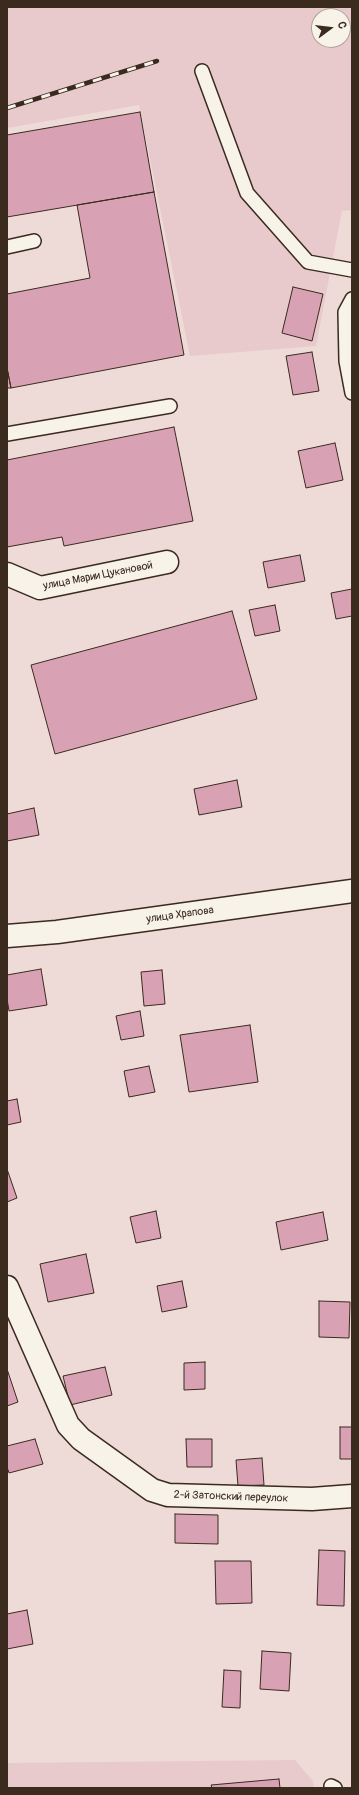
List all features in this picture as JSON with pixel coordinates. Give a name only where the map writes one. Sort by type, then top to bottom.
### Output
[{"type":"street","name":"улица Марии Цукановой","points":[[7,574],[40,588],[167,562]]},
{"type":"street","name":"улица Храпова","points":[[7,936],[57,932],[352,891]]},
{"type":"street","name":"2-й Затонский переулок","points":[[7,1288],[68,1425],[81,1439],[152,1490],[168,1495],[312,1499],[352,1496]]},
{"type":"lane","points":[[202,71],[247,194],[308,262],[352,270]]},
{"type":"lane","points":[[7,247],[34,241]]},
{"type":"lane","points":[[352,299],[344,312],[346,361],[352,393]]},
{"type":"lane","points":[[7,434],[170,406]]},
{"type":"shaded area","points":[[7,7],[352,7],[352,210],[342,211],[316,346],[190,356],[139,105],[7,128]]},
{"type":"shaded area","points":[[295,1760],[313,1781],[314,1788],[7,1788],[7,1763]]},
{"type":"building","points":[[140,112],[154,192],[7,217],[7,135]]},
{"type":"building","points":[[154,192],[184,355],[11,388],[7,368],[7,294],[90,278],[77,205]]},
{"type":"building","points":[[293,287],[323,294],[312,341],[282,333]]},
{"type":"building","points":[[312,352],[319,391],[293,395],[286,356]]},
{"type":"building","points":[[7,368],[11,388],[7,388]]},
{"type":"building","points":[[174,427],[193,521],[64,546],[62,537],[7,547],[7,460]]},
{"type":"building","points":[[335,443],[343,480],[306,488],[298,451]]},
{"type":"building","points":[[300,555],[305,581],[268,588],[263,562]]},
{"type":"building","points":[[352,589],[352,616],[336,619],[331,593]]},
{"type":"building","points":[[275,605],[280,631],[255,636],[249,610]]},
{"type":"building","points":[[232,611],[257,699],[55,754],[31,665]]},
{"type":"building","points":[[237,780],[242,807],[199,815],[194,789]]},
{"type":"building","points":[[34,808],[39,835],[7,841],[7,814]]},
{"type":"building","points":[[41,969],[47,1005],[9,1011],[7,999],[7,975]]},
{"type":"building","points":[[162,970],[165,1004],[144,1006],[141,972]]},
{"type":"building","points":[[140,1011],[144,1036],[121,1040],[116,1016]]},
{"type":"building","points":[[250,1025],[258,1082],[189,1092],[180,1035]]},
{"type":"building","points":[[149,1066],[155,1092],[129,1097],[124,1071]]},
{"type":"building","points":[[17,1099],[21,1122],[7,1125],[7,1101]]},
{"type":"building","points":[[7,1169],[17,1198],[7,1202]]},
{"type":"building","points":[[156,1211],[161,1238],[136,1243],[130,1217]]},
{"type":"building","points":[[323,1212],[328,1240],[281,1250],[276,1222]]},
{"type":"building","points":[[86,1254],[94,1293],[48,1302],[40,1264]]},
{"type":"building","points":[[182,1281],[187,1307],[162,1312],[157,1286]]},
{"type":"building","points":[[319,1301],[350,1302],[349,1338],[319,1337]]},
{"type":"building","points":[[205,1362],[205,1389],[184,1390],[184,1363]]},
{"type":"building","points":[[105,1367],[112,1395],[70,1405],[63,1376]]},
{"type":"building","points":[[7,1369],[18,1402],[7,1406]]},
{"type":"building","points":[[340,1427],[352,1427],[352,1459],[340,1459]]},
{"type":"building","points":[[35,1439],[43,1464],[9,1473],[7,1467],[7,1446]]},
{"type":"building","points":[[186,1439],[212,1439],[212,1467],[187,1467]]},
{"type":"building","points":[[262,1458],[264,1485],[238,1486],[236,1460]]},
{"type":"building","points":[[175,1514],[218,1515],[218,1544],[175,1543]]},
{"type":"building","points":[[319,1550],[345,1551],[344,1606],[317,1605]]},
{"type":"building","points":[[215,1561],[251,1561],[252,1603],[216,1604]]},
{"type":"building","points":[[27,1610],[33,1644],[7,1649],[7,1614]]},
{"type":"building","points":[[262,1651],[291,1653],[289,1691],[260,1689]]},
{"type":"building","points":[[224,1670],[241,1671],[240,1708],[222,1707]]},
{"type":"building","points":[[279,1779],[280,1788],[212,1788],[211,1785]]},
{"type":"railway","points":[[7,108],[157,61]]}]
